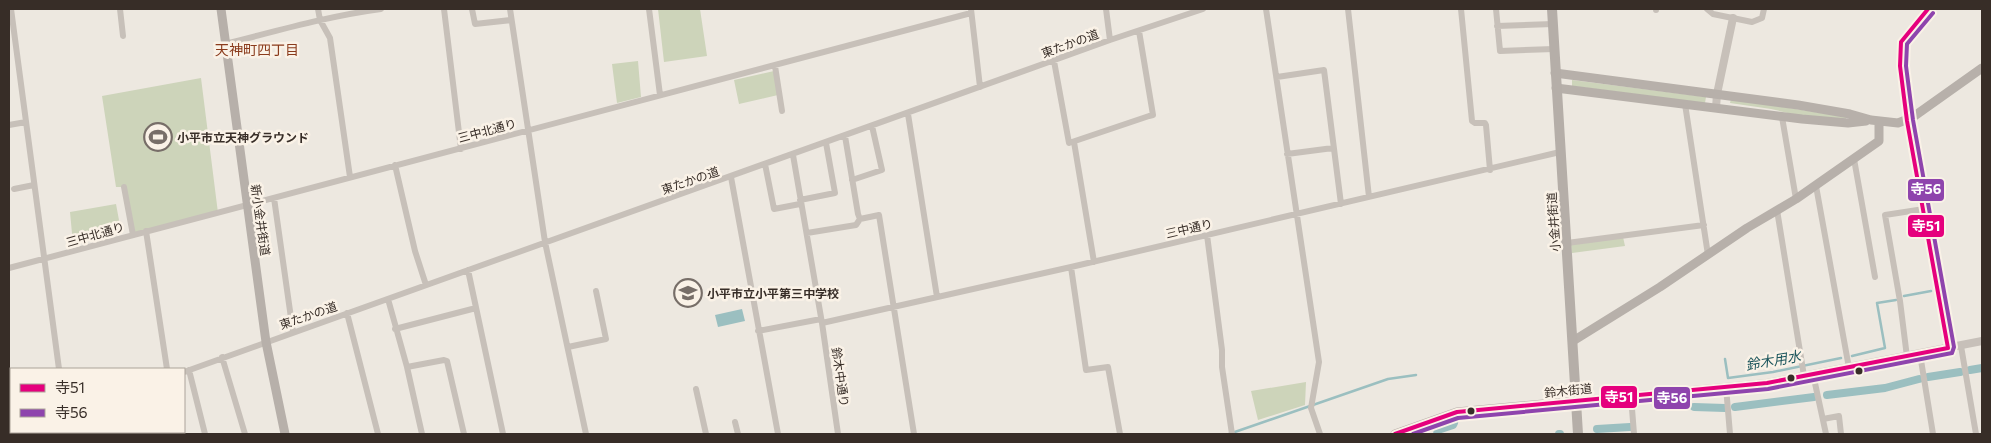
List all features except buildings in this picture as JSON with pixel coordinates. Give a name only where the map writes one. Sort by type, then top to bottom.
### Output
[{"type":"main road","name":"新小金井街道","points":[[221,9],[266,342],[285,434]]},
{"type":"main road","name":"小金井街道","points":[[1552,9],[1578,434]]},
{"type":"main road","points":[[1556,88],[1782,117],[1848,123],[1875,121],[1898,123],[1906,121],[1982,68]]},
{"type":"main road","points":[[1555,73],[1798,105],[1850,114],[1875,121]]},
{"type":"main road","points":[[1573,341],[1816,186],[1879,141],[1875,121]]},
{"type":"main road","name":"鈴木街道","points":[[1395,434],[1457,412],[1576,401]]},
{"type":"street","points":[[11,9],[11,22],[59,368]]},
{"type":"street","points":[[120,9],[123,36]]},
{"type":"street","points":[[318,9],[320,20],[330,38],[350,177]]},
{"type":"street","points":[[225,44],[351,13],[381,9]]},
{"type":"street","points":[[444,9],[461,149]]},
{"type":"street","points":[[472,9],[475,24],[511,20]]},
{"type":"street","points":[[510,9],[545,242],[586,434]]},
{"type":"street","points":[[649,9],[660,95]]},
{"type":"street","points":[[1106,9],[1110,40]]},
{"type":"street","name":"東たかの道","points":[[187,371],[1110,40],[1203,9]]},
{"type":"street","points":[[1266,9],[1319,362],[1310,408],[1320,434]]},
{"type":"street","points":[[1348,9],[1368,197]]},
{"type":"street","points":[[1462,9],[1472,121],[1475,123],[1485,123],[1486,125],[1490,170]]},
{"type":"street","points":[[1496,9],[1500,51],[1554,49]]},
{"type":"street","points":[[1707,9],[1713,14],[1756,22],[1762,18],[1764,9]]},
{"type":"street","points":[[1928,9],[1903,39],[1900,46],[1906,121],[1924,209],[1948,348]]},
{"type":"street","points":[[971,11],[980,87]]},
{"type":"street","name":"三中北通り","points":[[9,268],[775,66],[971,11]]},
{"type":"street","points":[[1716,108],[1717,94],[1733,18]]},
{"type":"street","points":[[1497,26],[1553,24]]},
{"type":"street","points":[[1054,61],[1069,143],[1153,114],[1139,30]]},
{"type":"street","points":[[775,66],[782,111]]},
{"type":"street","points":[[1277,77],[1324,70],[1341,204]]},
{"type":"street","points":[[1685,104],[1708,255]]},
{"type":"street","points":[[908,114],[937,297]]},
{"type":"street","points":[[1782,117],[1796,199]]},
{"type":"street","points":[[9,124],[26,122]]},
{"type":"street","points":[[852,180],[882,170],[872,126]]},
{"type":"street","points":[[845,136],[860,219]]},
{"type":"street","points":[[1074,142],[1094,262]]},
{"type":"street","points":[[765,164],[774,209],[835,193],[826,143]]},
{"type":"street","points":[[1287,154],[1334,148]]},
{"type":"street","name":"三中通り","points":[[758,331],[894,307],[1490,170],[1560,152]]},
{"type":"street","name":"鈴木中通り","points":[[793,155],[838,434]]},
{"type":"street","points":[[1854,159],[1875,278]]},
{"type":"street","points":[[395,166],[415,251],[426,285]]},
{"type":"street","points":[[732,177],[758,331],[778,434]]},
{"type":"street","points":[[14,189],[34,185]]},
{"type":"street","points":[[1816,186],[1849,368]]},
{"type":"street","points":[[124,187],[133,235]]},
{"type":"street","points":[[274,198],[293,332]]},
{"type":"street","points":[[1907,357],[1900,301],[1884,215],[1924,209]]},
{"type":"street","points":[[1777,210],[1803,369]]},
{"type":"street","points":[[806,234],[856,225],[860,219],[879,215],[914,434]]},
{"type":"street","points":[[1567,243],[1704,225]]},
{"type":"street","points":[[146,231],[167,368]]},
{"type":"street","points":[[1207,235],[1222,350],[1222,367],[1232,434]]},
{"type":"street","points":[[1071,267],[1086,370],[1108,367],[1120,434]]},
{"type":"street","points":[[468,270],[503,434]]},
{"type":"street","points":[[568,347],[606,339],[596,291]]},
{"type":"street","points":[[388,299],[422,434]]},
{"type":"street","points":[[395,329],[476,308]]},
{"type":"street","points":[[347,313],[378,434]]},
{"type":"street","name":"鈴木街道","points":[[1576,401],[1767,384],[1803,369],[1813,374],[1982,341]]},
{"type":"street","points":[[1961,346],[1976,434]]},
{"type":"street","points":[[1920,354],[1933,434]]},
{"type":"street","points":[[222,357],[245,434]]},
{"type":"street","points":[[406,367],[447,361],[464,434]]},
{"type":"street","points":[[187,371],[205,434]]},
{"type":"street","points":[[1813,374],[1826,434]]},
{"type":"street","points":[[1726,388],[1730,434]]},
{"type":"street","points":[[696,390],[706,434]]},
{"type":"street","points":[[1631,396],[1634,434]]},
{"type":"street","points":[[1822,419],[1839,416],[1841,434]]},
{"type":"street","points":[[735,422],[738,434]]},
{"type":"green space","points":[[658,9],[700,9],[707,56],[664,62]]},
{"type":"green space","points":[[638,61],[641,97],[617,103],[612,64]]},
{"type":"green space","points":[[774,71],[778,95],[739,104],[734,80]]},
{"type":"green space","name":"小平市立天神グラウンド","points":[[201,78],[218,213],[133,235],[124,187],[116,187],[102,96]]},
{"type":"green space","points":[[1572,80],[1706,97],[1705,103],[1572,86]]},
{"type":"green space","points":[[1731,99],[1846,117],[1846,119],[1801,116],[1730,103]]},
{"type":"green space","points":[[116,204],[121,231],[73,244],[70,212]]},
{"type":"green space","points":[[1623,237],[1625,246],[1572,253],[1571,244]]},
{"type":"green space","points":[[1306,382],[1305,405],[1258,420],[1251,391]]},
{"type":"water","points":[[742,309],[745,321],[718,327],[715,315]]},
{"type":"waterway","name":"鈴木用水","points":[[1904,296],[1931,291]]},
{"type":"waterway","name":"鈴木用水","points":[[1852,356],[1885,348],[1877,303],[1896,300]]},
{"type":"waterway","name":"鈴木用水","points":[[1725,359],[1728,378],[1773,372],[1841,358]]},
{"type":"waterway","points":[[1970,370],[1982,368]]},
{"type":"waterway","points":[[1928,377],[1960,372]]},
{"type":"waterway","points":[[1229,434],[1388,379],[1416,375]]},
{"type":"waterway","points":[[1827,395],[1885,388],[1919,379]]},
{"type":"waterway","points":[[1735,407],[1814,397]]},
{"type":"waterway","points":[[1694,407],[1725,408]]},
{"type":"waterway","points":[[1437,434],[1438,430],[1454,423]]},
{"type":"waterway","points":[[1597,429],[1630,427]]},
{"type":"transit line","name":"寺51","points":[[1395,434],[1457,412],[1767,383],[1948,348],[1907,121],[1900,66],[1901,42],[1928,9]]},
{"type":"transit line","name":"寺56","points":[[1413,434],[1458,418],[1768,389],[1952,353],[1954,347],[1913,120],[1906,66],[1907,44],[1933,13]]},
{"type":"place","name":"小平市立天神グラウンド","points":[[158,137]]},
{"type":"place","name":"小平市立小平第三中学校","points":[[688,293]]},
{"type":"district","name":"天神町四丁目","points":[[257,49]]}]
